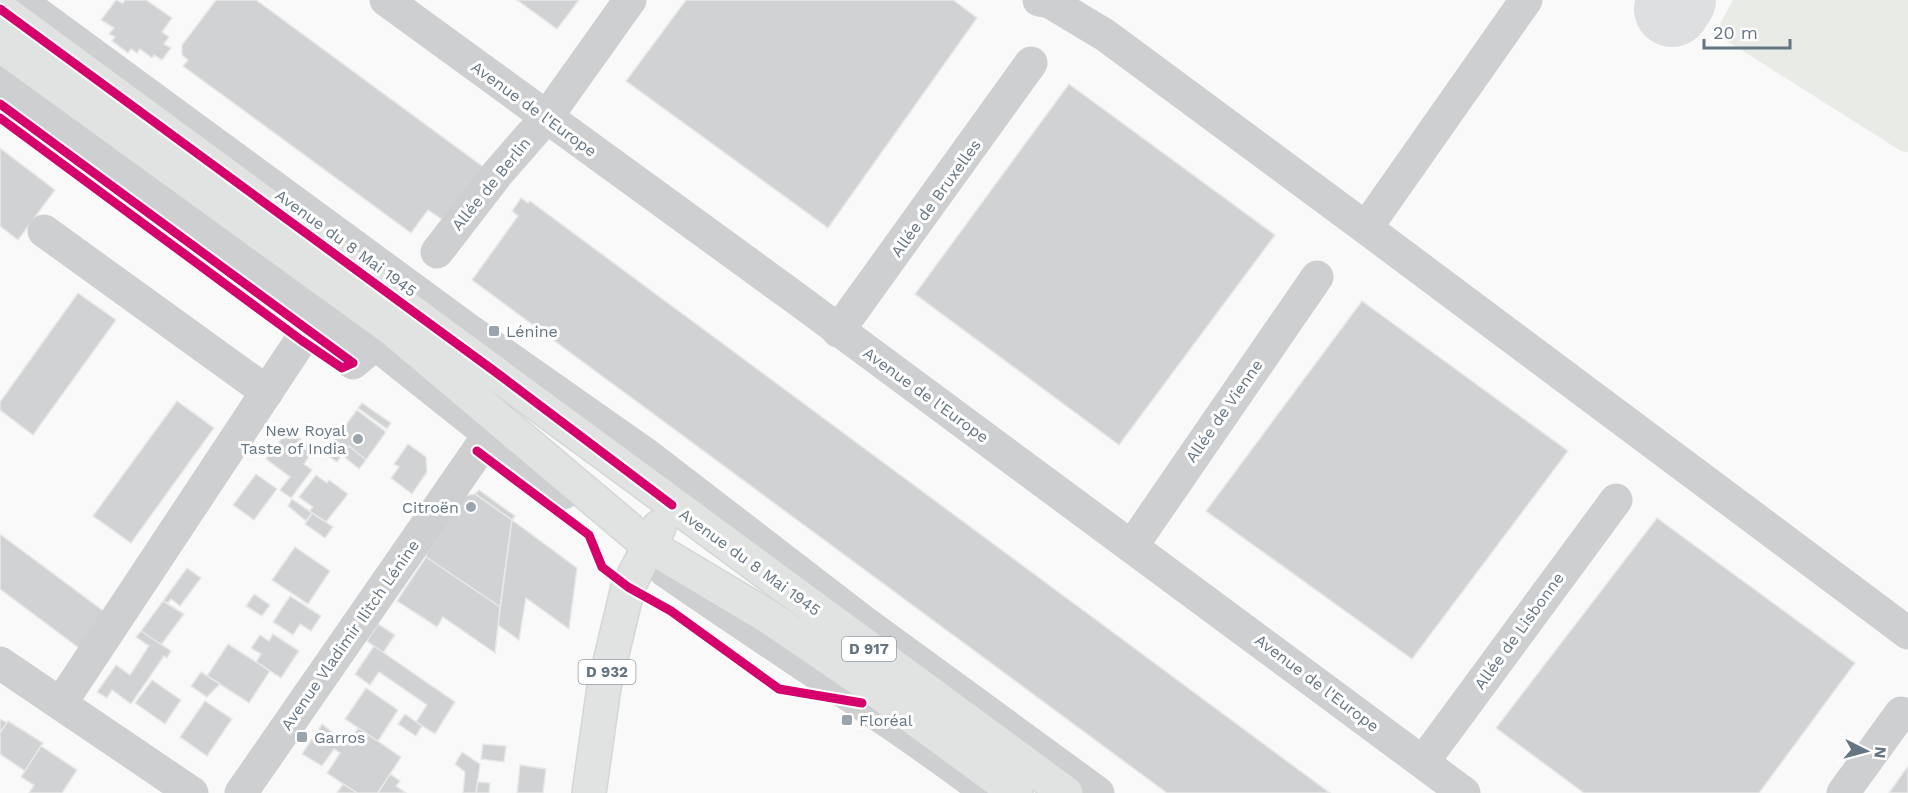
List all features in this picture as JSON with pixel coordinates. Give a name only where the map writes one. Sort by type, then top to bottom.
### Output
[{"type":"main road","name":"Avenue du 8 Mai 1945","points":[[0,9],[491,368],[678,495],[1066,793]]},
{"type":"main road","name":"Avenue du 8 Mai 1945","points":[[0,45],[374,346],[494,427],[646,550],[767,616],[870,686],[1016,793]]},
{"type":"main road","name":"D 932","points":[[589,793],[604,687],[628,587],[646,550],[678,495]]},
{"type":"street","points":[[19,0],[678,495],[864,622],[1098,793]]},
{"type":"street","name":"Avenue de l'Europe","points":[[386,0],[1132,546],[1464,793]]},
{"type":"street","name":"Allée de Berlin","points":[[437,252],[497,174],[546,118],[630,0]]},
{"type":"street","points":[[1039,0],[1050,2],[1104,35],[1908,633]]},
{"type":"street","points":[[1366,228],[1526,0]]},
{"type":"street","name":"Allée de Bruxelles","points":[[838,331],[1031,63]]},
{"type":"street","points":[[0,68],[374,346]]},
{"type":"street","name":"Avenue du 8 Mai 1945","points":[[0,105],[307,331],[374,346]]},
{"type":"street","points":[[44,231],[267,392]]},
{"type":"street","name":"Allée de Vienne","points":[[1132,546],[1317,277]]},
{"type":"street","points":[[61,703],[307,331]]},
{"type":"street","name":"Avenue Vladimir Ilitch Lénine","points":[[241,793],[494,427]]},
{"type":"street","name":"Allée de Lisbonne","points":[[1423,762],[1616,500]]},
{"type":"street","points":[[646,550],[759,637],[837,685],[988,793]]},
{"type":"street","points":[[0,663],[192,793]]},
{"type":"street","points":[[1843,793],[1901,713]]},
{"type":"shaded area","points":[[1733,0],[1908,0],[1908,152],[1901,151],[1727,41],[1720,24]]},
{"type":"building","points":[[116,0],[123,3],[125,0],[146,0],[172,18],[162,32],[169,37],[164,44],[171,48],[162,60],[154,55],[152,58],[140,49],[137,53],[131,49],[128,53],[112,41],[115,37],[109,34],[114,28],[101,20]]},
{"type":"building","points":[[216,0],[256,0],[486,169],[446,222],[428,210],[411,233],[183,66],[188,60],[182,55],[182,45]]},
{"type":"building","points":[[517,0],[579,0],[557,29]]},
{"type":"building","points":[[686,0],[953,0],[977,18],[828,228],[626,81]]},
{"type":"building","points":[[1069,84],[1275,235],[1119,445],[915,294]]},
{"type":"building","points":[[0,148],[55,190],[18,240],[0,226]]},
{"type":"building","points":[[521,198],[528,203],[530,201],[1330,793],[1167,793],[472,280],[518,216],[512,211]]},
{"type":"building","points":[[78,293],[116,320],[33,435],[0,410],[0,402]]},
{"type":"building","points":[[1362,301],[1568,451],[1412,659],[1206,511]]},
{"type":"building","points":[[177,401],[214,428],[131,543],[93,516]]},
{"type":"building","points":[[362,403],[391,423],[387,429],[358,408]]},
{"type":"building","name":"New Royal Taste of India","points":[[357,410],[386,432],[366,460],[349,446],[337,462],[324,453]]},
{"type":"building","points":[[288,430],[314,449],[304,464],[312,470],[291,498],[280,490],[290,477],[266,459]]},
{"type":"building","points":[[408,444],[426,457],[427,472],[412,494],[391,478],[399,467],[394,464]]},
{"type":"building","points":[[349,446],[366,460],[359,469],[342,455]]},
{"type":"building","points":[[256,474],[277,489],[254,520],[233,505]]},
{"type":"building","points":[[316,475],[327,483],[329,480],[348,494],[326,522],[309,511],[313,507],[299,497]]},
{"type":"building","points":[[479,490],[515,516],[512,520],[475,494]]},
{"type":"building","points":[[475,494],[512,520],[500,607],[426,557],[464,496]]},
{"type":"building","points":[[292,499],[312,513],[306,521],[288,506]]},
{"type":"building","points":[[312,513],[333,527],[325,538],[305,524]]},
{"type":"building","points":[[1657,518],[1855,663],[1759,793],[1584,793],[1496,728]]},
{"type":"building","points":[[512,520],[577,568],[569,629],[526,598],[519,640],[498,625]]},
{"type":"building","points":[[0,534],[110,616],[83,651],[0,589]]},
{"type":"building","points":[[295,547],[330,571],[308,604],[272,580]]},
{"type":"building","points":[[426,557],[500,607],[495,653],[443,617],[437,627],[397,601]]},
{"type":"building","points":[[187,568],[201,578],[180,606],[171,599],[168,603],[163,601]]},
{"type":"building","points":[[254,594],[270,605],[262,616],[246,606]]},
{"type":"building","points":[[290,596],[321,616],[311,631],[300,624],[293,635],[273,622]]},
{"type":"building","points":[[163,601],[184,614],[161,645],[141,631]]},
{"type":"building","points":[[378,624],[395,635],[383,653],[367,641]]},
{"type":"building","points":[[141,631],[171,651],[167,658],[164,656],[131,704],[112,690],[107,698],[97,692],[116,665],[130,675],[149,646],[136,637]]},
{"type":"building","points":[[273,634],[299,651],[281,678],[256,662],[261,654],[251,648],[260,635],[269,641]]},
{"type":"building","points":[[228,644],[270,671],[249,703],[207,676]]},
{"type":"building","points":[[374,646],[455,702],[435,734],[416,722],[427,705],[379,672],[370,685],[355,674]]},
{"type":"building","points":[[201,672],[220,684],[207,697],[191,686]]},
{"type":"building","points":[[152,680],[181,700],[165,724],[135,703]]},
{"type":"building","points":[[366,688],[398,710],[378,741],[345,719]]},
{"type":"building","points":[[205,701],[232,719],[207,756],[180,737]]},
{"type":"building","points":[[405,714],[422,726],[416,736],[398,724]]},
{"type":"building","points":[[0,719],[7,723],[0,733]]},
{"type":"building","points":[[8,721],[43,743],[25,771],[0,754],[0,733]]},
{"type":"building","points":[[322,724],[347,744],[358,728],[401,757],[378,793],[357,793],[327,773],[340,753],[334,749],[322,766],[302,754]]},
{"type":"building","points":[[483,744],[506,746],[504,762],[481,759]]},
{"type":"building","points":[[41,746],[77,770],[62,793],[29,793],[34,785],[21,777]]},
{"type":"building","points":[[462,752],[480,764],[476,793],[463,793],[465,772],[455,764]]},
{"type":"building","points":[[520,765],[546,769],[543,793],[517,793]]},
{"type":"building","points":[[1908,766],[1908,793],[1889,793]]},
{"type":"building","points":[[390,774],[400,781],[396,786],[406,793],[378,793]]},
{"type":"building","points":[[478,782],[490,783],[489,793],[476,793]]},
{"type":"building","points":[[343,784],[357,793],[337,793]]},
{"type":"taxiway","points":[[1672,9],[1678,0]]},
{"type":"cycle path","points":[[0,9],[501,376],[672,505]]},
{"type":"cycle path","points":[[0,104],[353,363],[342,368],[301,340],[0,118]]},
{"type":"cycle path","points":[[477,451],[589,535],[602,567],[628,587],[671,611],[779,689],[862,703]]},
{"type":"place","name":"Lénine","points":[[494,331]]},
{"type":"place","name":"New Royal Taste of India","points":[[358,439]]},
{"type":"place","name":"Citroën","points":[[471,507]]},
{"type":"place","name":"Floréal","points":[[847,720]]},
{"type":"place","name":"Garros","points":[[302,737]]}]
